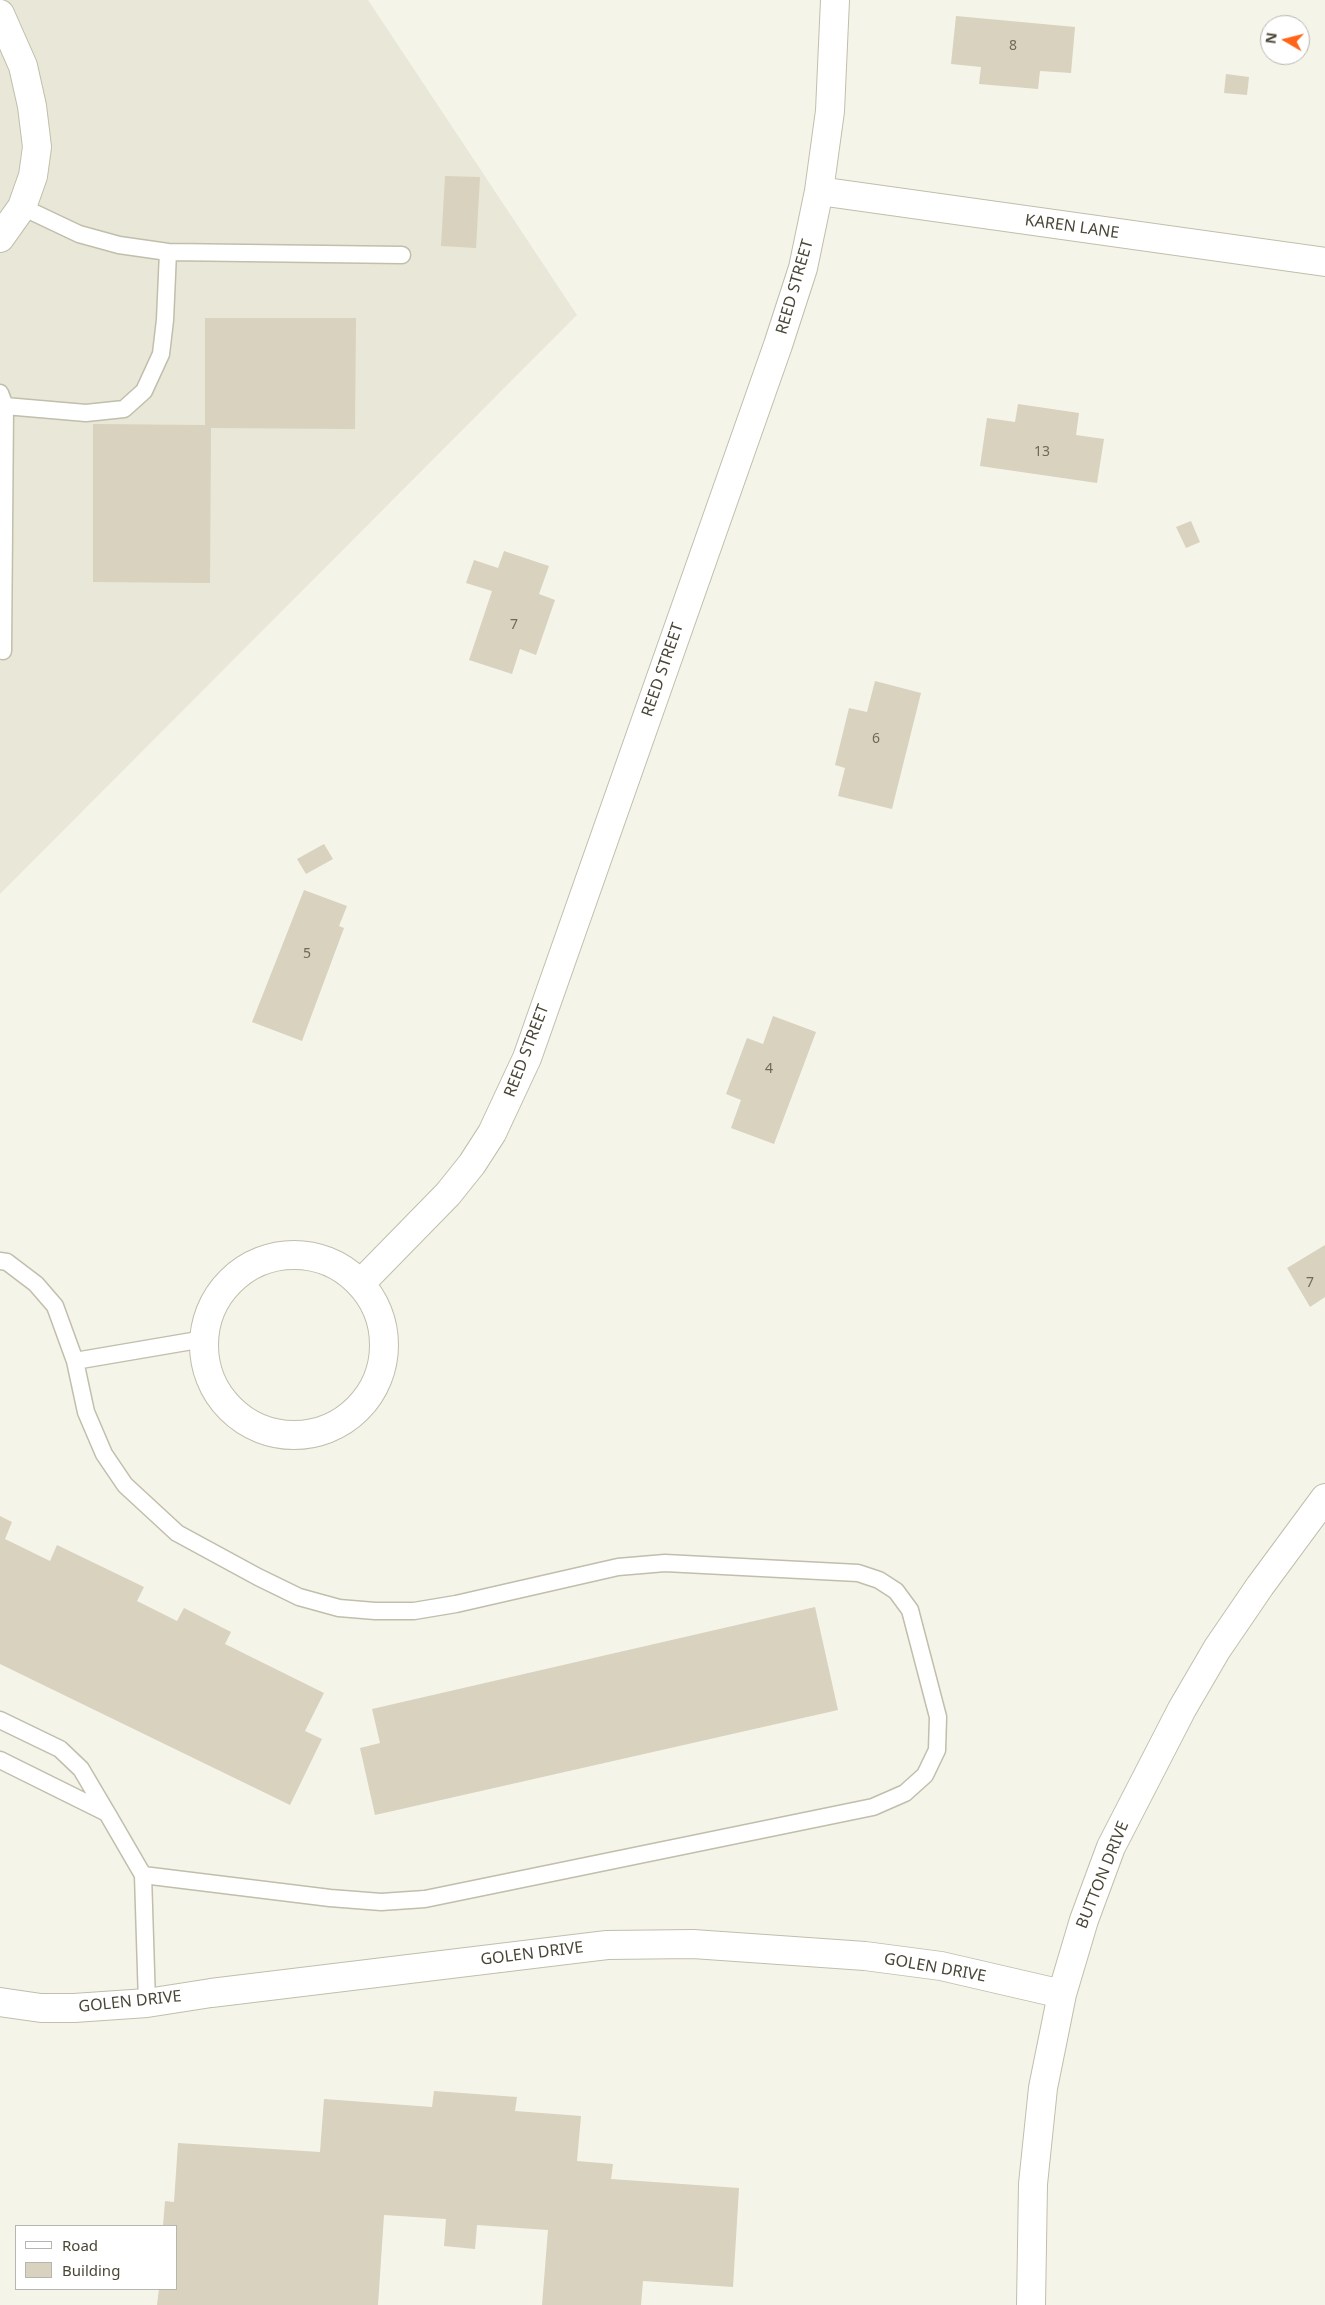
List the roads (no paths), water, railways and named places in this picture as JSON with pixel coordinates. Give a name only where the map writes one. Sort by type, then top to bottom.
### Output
[{"type":"street","name":"REED STREET","points":[[360,1284],[448,1194],[472,1164],[492,1133],[527,1058],[781,336],[803,268],[819,191],[830,111],[835,0]]},
{"type":"street","points":[[0,14],[23,66],[32,106],[36,138],[33,176],[22,207],[0,238]]},
{"type":"street","name":"KAREN LANE","points":[[819,191],[1325,262]]},
{"type":"street","points":[[285,1255],[326,1261],[344,1270],[360,1284],[372,1300],[380,1319],[384,1338],[383,1358],[378,1377],[369,1395],[357,1410],[341,1422],[323,1430],[304,1435],[284,1435],[265,1431],[248,1423],[232,1410],[219,1395],[210,1378],[205,1359],[204,1339],[208,1318],[217,1299],[229,1283],[264,1260],[285,1255]]},
{"type":"street","name":"BUTTON DRIVE","points":[[1031,2305],[1030,2268],[1033,2184],[1043,2088],[1062,1994],[1084,1920],[1111,1848],[1182,1709],[1217,1649],[1260,1586],[1325,1498]]},
{"type":"street","name":"GOLEN DRIVE","points":[[0,2002],[41,2008],[74,2008],[147,2003],[211,1993],[607,1945],[781,1949],[875,1957],[941,1966],[1062,1994]]},
{"type":"lane","points":[[22,207],[79,234],[119,245],[168,252],[402,256]]},
{"type":"lane","points":[[3,651],[2,399],[86,413],[124,409],[144,391],[161,354],[165,320],[168,252]]},
{"type":"lane","points":[[0,1261],[8,1262],[36,1284],[55,1306],[75,1361],[86,1412],[104,1454],[125,1484],[177,1533],[299,1597],[339,1608],[375,1611],[414,1611],[456,1604],[618,1567],[665,1563],[858,1573],[885,1584],[896,1592],[910,1610],[938,1717],[937,1750],[926,1775],[905,1793],[873,1807],[425,1899],[381,1902],[330,1898],[144,1875]]},
{"type":"lane","points":[[75,1361],[204,1339]]},
{"type":"lane","points":[[0,1720],[60,1749],[81,1769],[144,1875],[147,2003]]},
{"type":"lane","points":[[0,1760],[107,1813]]}]
